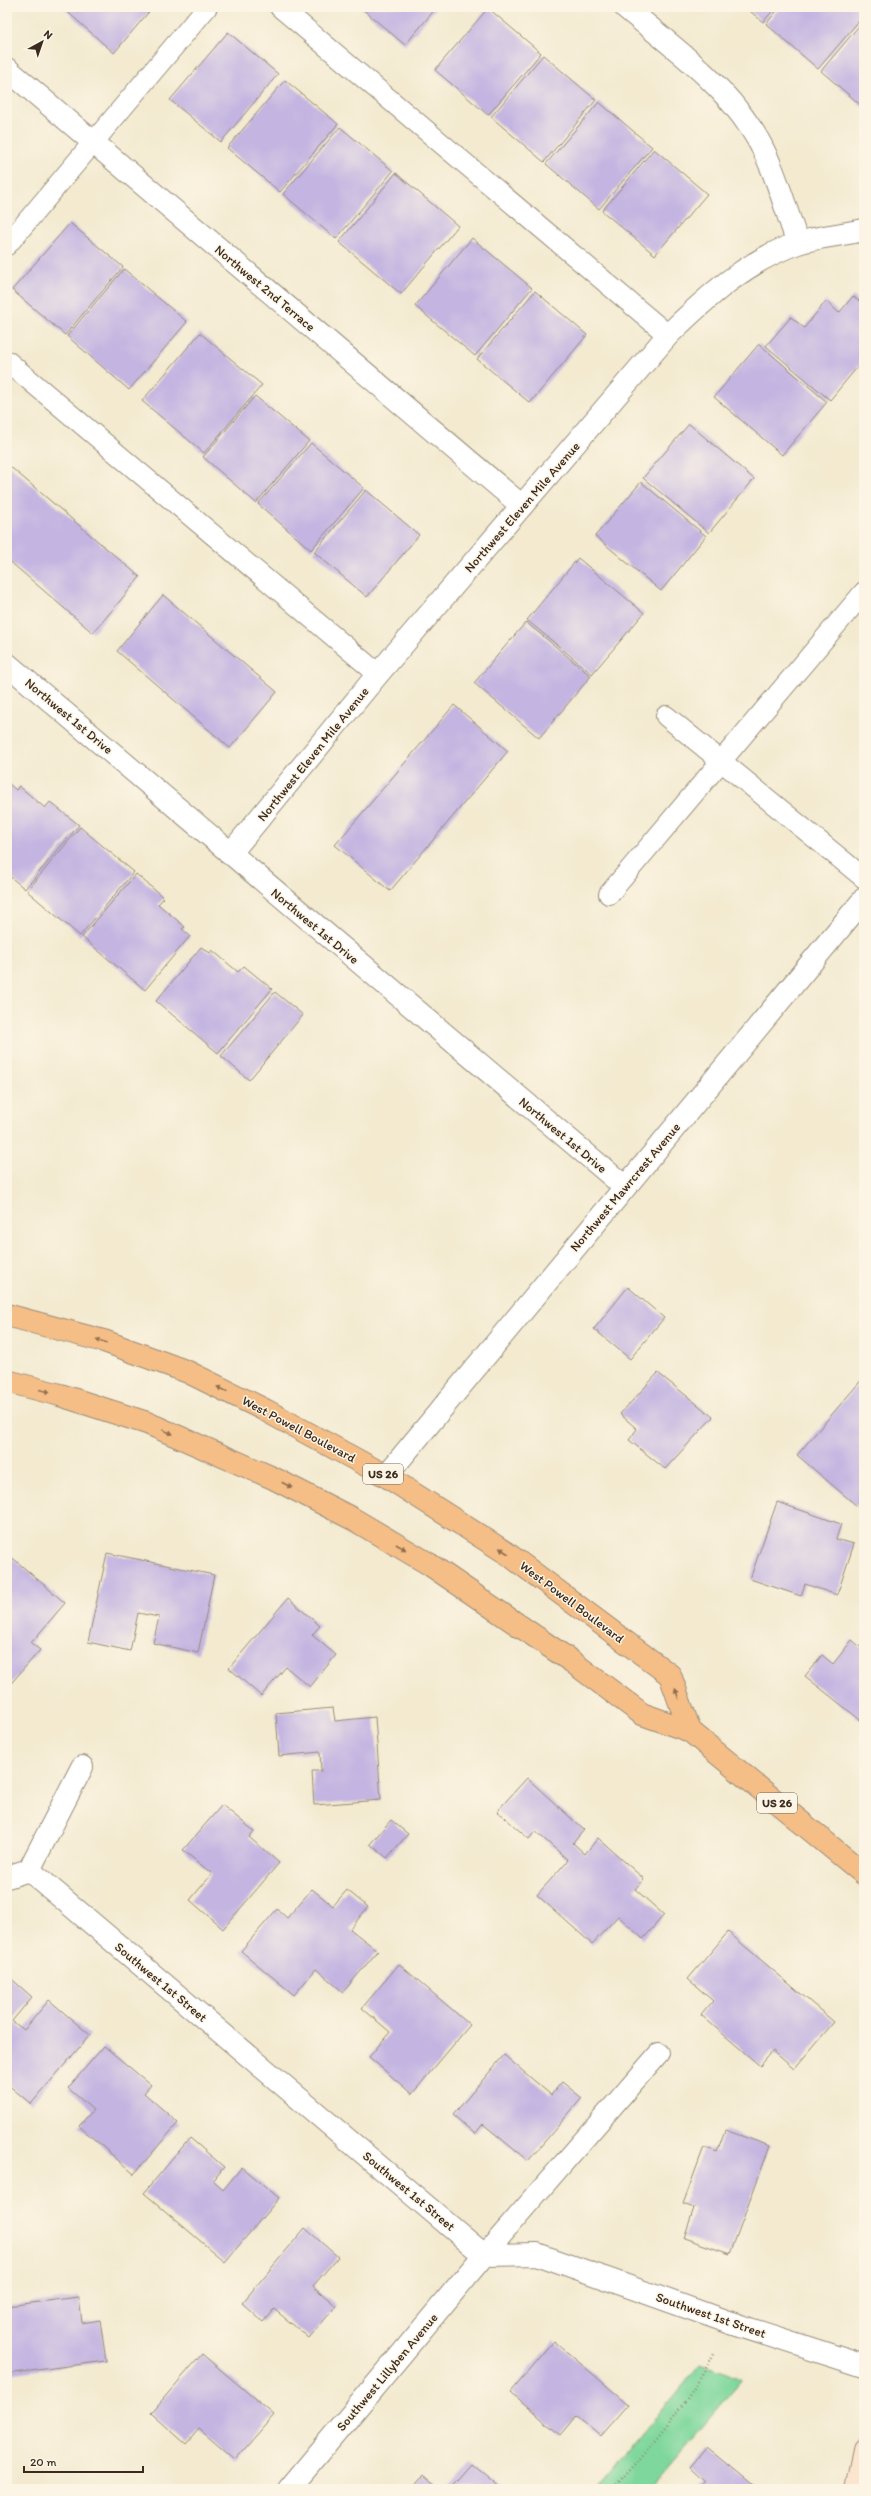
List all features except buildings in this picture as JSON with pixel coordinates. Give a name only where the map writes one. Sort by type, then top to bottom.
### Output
[{"type":"main road","name":"West Powell Boulevard","points":[[7,1315],[104,1341],[188,1372],[265,1410],[386,1476],[508,1554],[670,1675],[690,1731]]},
{"type":"main road","name":"US 26","points":[[7,1381],[60,1394],[147,1423],[279,1481],[353,1519],[429,1564],[571,1661],[642,1714],[690,1731],[864,1874]]},
{"type":"street","points":[[625,7],[719,86],[753,130],[770,166],[798,243]]},
{"type":"street","name":"Northwest 2nd Terrace","points":[[7,69],[522,506]]},
{"type":"street","name":"Northwest Eleven Mile Avenue","points":[[230,854],[378,674],[668,335],[701,304],[748,267],[798,243],[864,230]]},
{"type":"street","name":"Northwest 1st Drive","points":[[7,664],[625,1187]]},
{"type":"street","name":"Northwest Mawrcrest Avenue","points":[[386,1476],[864,899]]},
{"type":"street","points":[[7,1876],[29,1870],[82,1767]]},
{"type":"street","name":"Southwest 1st Street","points":[[29,1870],[484,2255],[537,2254],[728,2322],[864,2366]]},
{"type":"street","name":"Southwest Lillyben Avenue","points":[[289,2489],[484,2255]]},
{"type":"street","points":[[859,2483],[864,2449]]},
{"type":"lane","points":[[7,245],[207,7]]},
{"type":"lane","points":[[280,7],[668,335]]},
{"type":"lane","points":[[7,361],[378,674]]},
{"type":"lane","points":[[609,894],[864,592]]},
{"type":"lane","points":[[666,716],[864,878]]},
{"type":"lane","points":[[484,2255],[659,2053]]},
{"type":"path","points":[[614,2489],[681,2408],[701,2380],[728,2322]]},
{"type":"green space","points":[[701,2364],[743,2379],[649,2489],[596,2489]]}]
